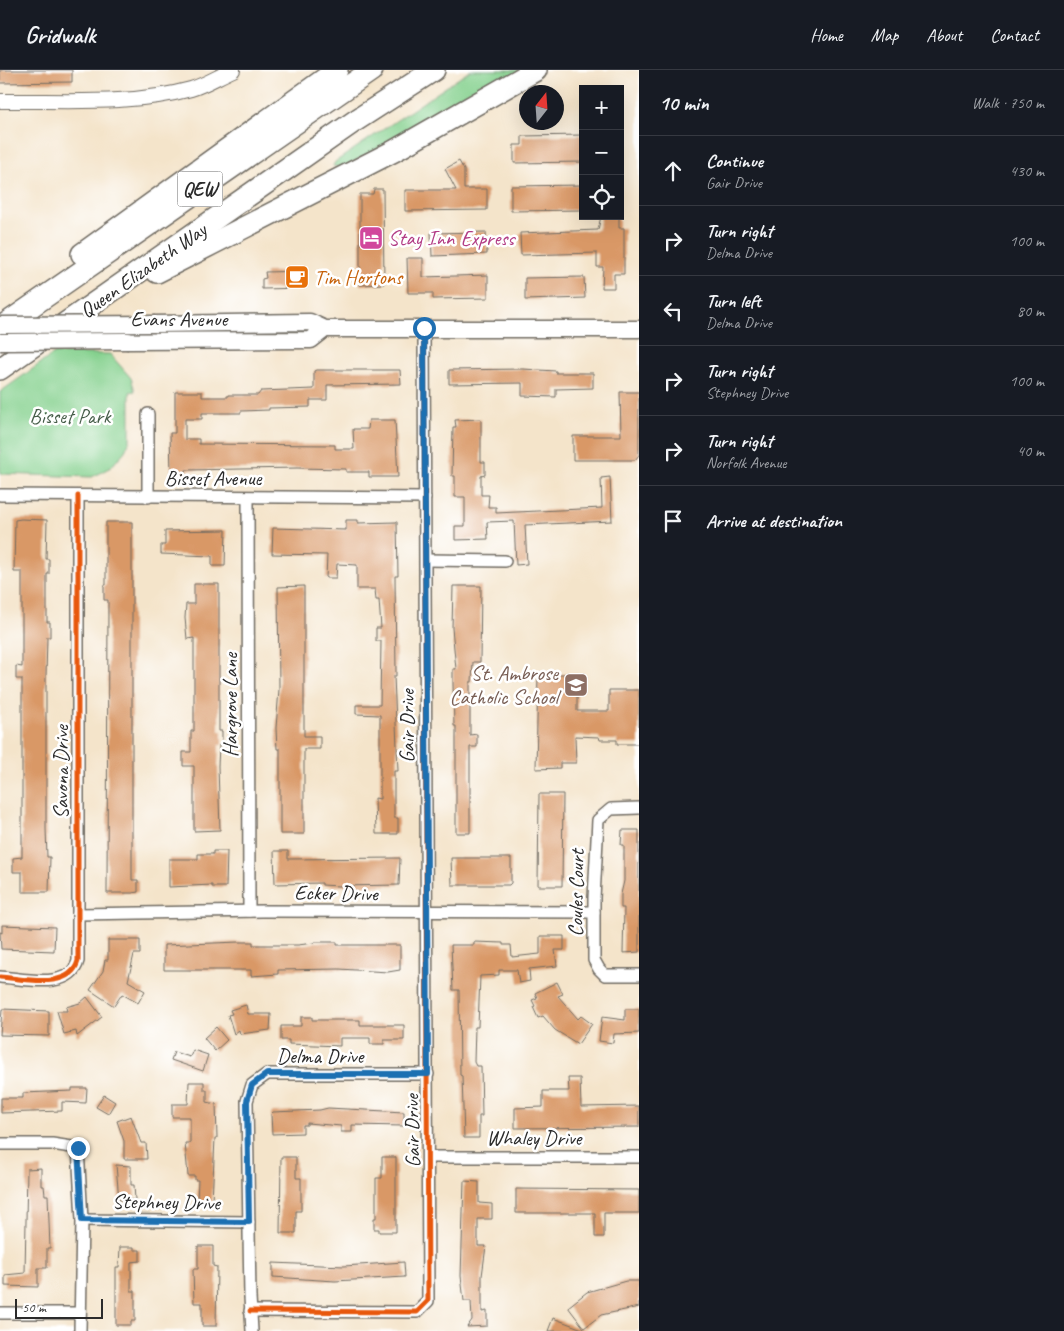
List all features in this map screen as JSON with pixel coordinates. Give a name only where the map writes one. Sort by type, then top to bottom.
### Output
[{"type":"highway","points":[[28,309],[64,267],[337,70]]},
{"type":"highway","name":"Queen Elizabeth Way","points":[[0,326],[28,309],[372,70]]},
{"type":"highway","name":"Queen Elizabeth Way","points":[[0,369],[355,121],[434,70]]},
{"type":"highway","points":[[94,304],[394,151],[536,70]]},
{"type":"main road","name":"Evans Avenue","points":[[0,326],[310,322],[325,330],[424,328],[639,329]]},
{"type":"main road","name":"Evans Avenue","points":[[0,342],[311,340],[325,330]]},
{"type":"street","points":[[0,100],[86,100],[155,97],[192,89],[232,70]]},
{"type":"street","name":"Gair Drive","points":[[250,1311],[417,1312],[428,1301],[429,1157],[425,912],[426,560],[424,328]]},
{"type":"street","points":[[148,414],[148,497]]},
{"type":"street","name":"Bisset Avenue","points":[[0,494],[248,498],[425,498]]},
{"type":"street","name":"Savona Drive","points":[[0,977],[52,980],[64,978],[71,973],[78,961],[78,496]]},
{"type":"street","name":"Hargrove Lane","points":[[248,498],[249,911]]},
{"type":"street","points":[[426,560],[505,561]]},
{"type":"street","name":"Coules Court","points":[[639,808],[610,809],[598,820],[594,912],[594,960],[599,969],[605,975],[639,975]]},
{"type":"street","name":"Ecker Drive","points":[[78,914],[249,911],[594,912]]},
{"type":"street","name":"Delma Drive","points":[[252,1331],[250,1311],[247,1101],[252,1085],[267,1074],[428,1074]]},
{"type":"street","points":[[0,1144],[58,1144],[78,1148],[82,1220],[80,1331]]},
{"type":"street","name":"Whaley Drive","points":[[429,1157],[639,1157]]},
{"type":"street","name":"Stephney Drive","points":[[82,1220],[249,1222]]},
{"type":"street","points":[[0,1313],[80,1313]]},
{"type":"green space","points":[[471,70],[522,70],[342,168],[333,166],[335,162]]},
{"type":"green space","name":"Bisset Park","points":[[55,353],[110,354],[131,378],[135,391],[130,392],[130,440],[125,451],[111,467],[92,477],[0,474],[0,392]]},
{"type":"building","points":[[0,70],[72,70],[72,82],[0,83]]},
{"type":"building","points":[[579,135],[579,162],[514,163],[514,145],[522,145],[522,136]]},
{"type":"building","points":[[459,161],[464,170],[464,189],[487,189],[487,210],[405,211],[405,190],[456,190],[445,169]]},
{"type":"building","points":[[579,185],[579,210],[511,211],[511,186]]},
{"type":"building","name":"Stay Inn Express","points":[[374,189],[383,189],[384,284],[360,285],[360,194],[373,194]]},
{"type":"building","points":[[600,220],[619,220],[619,228],[624,228],[624,274],[614,274],[614,288],[602,288],[603,267],[597,267],[597,253],[521,255],[520,233],[598,230]]},
{"type":"building","points":[[486,232],[487,254],[432,256],[431,233]]},
{"type":"building","points":[[407,258],[423,258],[423,277],[488,275],[488,298],[433,299],[433,293],[408,293]]},
{"type":"building","points":[[305,271],[306,288],[262,289],[262,279],[266,278],[265,272]]},
{"type":"building","points":[[584,277],[585,298],[525,300],[525,278]]},
{"type":"building","points":[[523,369],[556,371],[556,373],[593,373],[593,388],[556,389],[556,397],[522,396],[522,383],[449,384],[449,370]]},
{"type":"building","points":[[400,370],[401,384],[327,385],[327,400],[310,400],[310,407],[269,408],[269,410],[241,411],[241,413],[202,413],[202,419],[185,419],[185,439],[199,439],[199,444],[335,445],[335,449],[354,449],[353,429],[368,429],[369,420],[395,420],[398,477],[369,477],[369,472],[346,472],[346,469],[297,468],[186,470],[186,473],[171,473],[170,433],[175,433],[175,392],[202,392],[202,397],[228,397],[228,395],[258,395],[261,391],[314,389],[314,371]]},
{"type":"building","points":[[620,392],[639,392],[639,455],[635,460],[573,460],[573,436],[621,436]]},
{"type":"building","points":[[481,419],[481,462],[485,462],[485,475],[481,476],[481,495],[489,495],[488,507],[496,507],[496,513],[602,508],[601,478],[610,477],[612,521],[525,525],[527,564],[516,565],[514,521],[487,522],[488,539],[455,540],[455,526],[465,526],[465,497],[455,497],[455,476],[452,476],[453,427],[456,427],[455,420]]},
{"type":"building","points":[[15,520],[47,520],[46,559],[49,559],[49,574],[47,574],[47,622],[50,622],[50,637],[47,637],[46,676],[46,829],[47,857],[50,857],[49,892],[22,892],[22,872],[13,872],[13,858],[22,857],[22,679],[16,679],[16,666],[22,667],[22,572],[14,572]]},
{"type":"building","points":[[346,520],[358,520],[358,523],[397,522],[398,576],[395,576],[396,676],[394,676],[398,771],[394,771],[394,818],[398,818],[398,834],[376,834],[375,798],[380,799],[380,715],[356,714],[356,705],[380,705],[381,641],[376,641],[376,628],[381,628],[379,600],[376,600],[375,589],[357,589],[357,565],[337,564],[336,578],[326,578],[327,555],[272,554],[273,528],[346,530]]},
{"type":"building","points":[[106,522],[132,522],[132,880],[138,880],[138,892],[132,893],[107,893],[108,600],[104,600],[104,585],[106,585]]},
{"type":"building","points":[[226,530],[225,566],[212,566],[212,556],[161,554],[161,545],[165,545],[165,531]]},
{"type":"building","points":[[194,584],[219,584],[219,731],[222,731],[222,745],[219,745],[218,766],[220,830],[194,831],[194,766],[183,766],[183,752],[191,752],[191,731],[194,731],[194,638],[187,639],[185,618],[186,604],[194,604]]},
{"type":"building","points":[[304,586],[304,736],[320,736],[320,749],[304,749],[304,834],[280,834],[280,749],[277,749],[276,728],[279,689],[278,587]]},
{"type":"building","points":[[453,586],[481,586],[480,662],[473,662],[472,682],[470,682],[470,735],[477,734],[477,747],[470,747],[470,833],[456,833],[456,726],[454,726],[453,669],[456,669],[452,628]]},
{"type":"building","points":[[538,674],[577,674],[577,711],[609,711],[609,690],[639,690],[639,744],[617,744],[617,740],[600,740],[599,737],[575,736],[576,763],[560,763],[560,768],[536,769]]},
{"type":"building","points":[[539,794],[563,794],[562,886],[538,886]]},
{"type":"building","points":[[622,830],[639,830],[639,952],[623,953],[624,908],[621,908],[621,894],[624,881],[624,845],[621,845]]},
{"type":"building","points":[[213,851],[227,851],[226,887],[212,887],[212,885],[169,887],[169,859],[198,859],[198,854],[213,854]]},
{"type":"building","points":[[274,851],[288,851],[288,859],[400,858],[399,885],[275,884]]},
{"type":"building","points":[[451,858],[511,858],[511,883],[509,885],[452,885]]},
{"type":"building","points":[[2,925],[55,927],[54,951],[1,949],[0,932],[2,933]]},
{"type":"building","points":[[540,936],[564,936],[564,950],[555,950],[557,966],[529,969],[530,981],[519,983],[517,970],[499,970],[499,975],[480,976],[478,1027],[475,1027],[474,1062],[476,1066],[481,1066],[482,1116],[479,1116],[479,1138],[464,1138],[462,1076],[460,1075],[459,990],[453,990],[451,945],[474,945],[474,942],[503,943],[503,945],[511,945],[512,957],[540,954]]},
{"type":"building","points":[[108,940],[140,940],[140,954],[134,954],[128,981],[145,991],[138,1003],[122,994],[114,1006],[90,990],[103,971],[105,960],[108,960]]},
{"type":"building","points":[[253,942],[253,945],[298,945],[314,942],[337,942],[337,945],[400,945],[400,970],[388,972],[339,969],[278,970],[278,974],[251,976],[251,970],[164,970],[164,945]]},
{"type":"building","points":[[557,982],[563,994],[558,996],[578,1019],[581,1016],[592,1024],[578,1044],[555,1030],[543,1016],[538,1018],[533,1007],[535,1006],[532,1000],[537,998],[535,993]]},
{"type":"building","points":[[87,997],[102,1017],[77,1036],[76,1031],[64,1034],[57,1011],[67,1011],[66,1007],[80,1003]]},
{"type":"building","points":[[246,1005],[248,1014],[271,1014],[270,1030],[240,1034],[239,1030],[234,1034],[228,1015],[232,1014],[230,1010]]},
{"type":"building","points":[[2,1009],[49,1011],[49,1036],[0,1035]]},
{"type":"building","points":[[625,1009],[639,1009],[639,1033],[614,1034],[613,1043],[599,1041],[602,1017],[625,1020]]},
{"type":"building","points":[[301,1017],[312,1017],[312,1020],[360,1020],[360,1025],[404,1025],[404,1040],[384,1040],[384,1044],[370,1044],[370,1038],[340,1038],[340,1046],[289,1044],[289,1040],[281,1040],[281,1026],[301,1026]]},
{"type":"building","points":[[216,1027],[227,1040],[215,1051],[204,1038]]},
{"type":"building","points":[[193,1050],[208,1055],[203,1071],[171,1060],[174,1052],[190,1057]]},
{"type":"building","points":[[568,1078],[580,1078],[581,1107],[639,1106],[639,1127],[515,1128],[515,1108],[543,1107],[543,1091],[569,1091]]},
{"type":"building","points":[[189,1082],[204,1082],[204,1090],[207,1090],[207,1102],[216,1104],[217,1138],[215,1138],[212,1201],[197,1201],[198,1180],[195,1180],[195,1176],[188,1176],[185,1143],[190,1143],[190,1117],[172,1117],[172,1104],[188,1104]]},
{"type":"building","points":[[72,1088],[87,1088],[86,1103],[62,1102],[62,1111],[1,1113],[1,1098],[23,1098],[23,1093],[72,1091]]},
{"type":"building","points":[[104,1095],[115,1102],[108,1114],[96,1107]]},
{"type":"building","points":[[328,1108],[404,1112],[404,1126],[352,1125],[352,1132],[341,1132],[341,1126],[307,1123],[307,1125],[303,1125],[303,1133],[272,1134],[271,1114],[273,1112]]},
{"type":"building","points":[[131,1116],[141,1143],[146,1143],[147,1159],[124,1159],[124,1141],[117,1121]]},
{"type":"building","points":[[281,1157],[296,1157],[296,1178],[301,1178],[301,1211],[296,1211],[296,1233],[280,1233]]},
{"type":"building","points":[[382,1157],[396,1157],[396,1232],[379,1232],[379,1229],[374,1229],[374,1218],[376,1218],[376,1178],[382,1178]]},
{"type":"building","points":[[116,1165],[131,1166],[131,1185],[134,1185],[135,1200],[119,1200]]},
{"type":"building","points":[[41,1168],[41,1186],[44,1186],[45,1195],[48,1195],[50,1248],[47,1248],[47,1268],[38,1268],[38,1287],[5,1286],[5,1275],[25,1273],[27,1169]]},
{"type":"building","points":[[464,1181],[479,1182],[479,1203],[492,1204],[492,1219],[478,1219],[478,1246],[486,1246],[482,1276],[482,1312],[487,1311],[487,1326],[467,1327],[472,1320],[471,1301],[464,1301],[461,1276]]},
{"type":"building","points":[[516,1189],[639,1190],[639,1213],[604,1213],[604,1237],[595,1237],[595,1213],[516,1213]]},
{"type":"building","points":[[198,1246],[213,1246],[213,1266],[217,1267],[216,1326],[202,1326],[202,1303],[194,1303],[193,1269],[198,1269]]},
{"type":"building","points":[[120,1247],[134,1247],[134,1250],[140,1250],[140,1261],[131,1262],[131,1291],[135,1291],[135,1321],[131,1321],[131,1325],[116,1325],[116,1267],[119,1267]]},
{"type":"building","points":[[404,1262],[405,1277],[335,1281],[273,1277],[273,1263],[344,1266]]},
{"type":"building","points":[[626,1281],[639,1281],[639,1307],[601,1315],[584,1328],[568,1307],[587,1292]]},
{"type":"building","points":[[553,1318],[585,1330],[585,1331],[548,1331]]},
{"type":"cycle path","points":[[250,1311],[417,1312],[428,1301],[424,329]]},
{"type":"cycle path","points":[[0,977],[44,981],[56,980],[66,976],[73,970],[78,961],[78,496]]},
{"type":"place","name":"Stay Inn Express","points":[[371,238]]},
{"type":"place","name":"Tim Hortons","points":[[297,277]]},
{"type":"place","name":"St. Ambrose Catholic School","points":[[576,685]]},
{"type":"route","points":[[78,1148],[82,1220],[249,1222],[247,1101],[252,1085],[267,1074],[428,1074],[425,898],[426,560],[424,328]]}]
